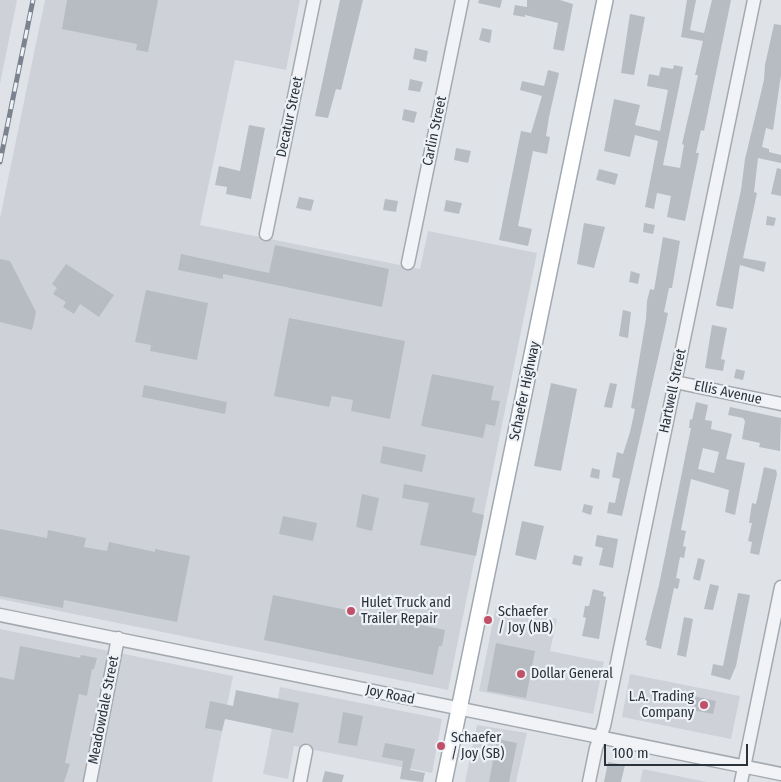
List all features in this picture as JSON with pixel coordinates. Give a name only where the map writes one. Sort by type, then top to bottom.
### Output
[{"type":"main road","name":"Schaefer Highway","points":[[444,782],[606,0]]},
{"type":"street","name":"Decatur Street","points":[[266,234],[314,0]]},
{"type":"street","name":"Carlin Street","points":[[408,263],[462,0]]},
{"type":"street","name":"Hartwell Street","points":[[589,782],[604,726],[754,0]]},
{"type":"street","name":"Ellis Avenue","points":[[675,382],[781,404]]},
{"type":"street","points":[[741,782],[781,587]]},
{"type":"street","name":"Joy Road","points":[[0,615],[781,774]]},
{"type":"street","name":"Meadowdale Street","points":[[90,782],[118,638]]},
{"type":"street","points":[[300,782],[306,751]]},
{"type":"shaded area","points":[[0,0],[17,0],[0,84]]},
{"type":"shaded area","points":[[45,0],[300,0],[286,70],[235,60],[200,225],[420,269],[428,231],[537,253],[448,690],[0,599],[0,218]]},
{"type":"shaded area","points":[[496,606],[557,619],[550,651],[604,662],[593,714],[479,691]]},
{"type":"shaded area","points":[[0,629],[233,676],[212,782],[0,782]]},
{"type":"shaded area","points":[[630,674],[740,696],[731,739],[622,717]]},
{"type":"shaded area","points":[[280,687],[442,719],[432,773],[294,746],[288,779],[263,774]]},
{"type":"shaded area","points":[[477,725],[527,733],[516,782],[465,782]]},
{"type":"shaded area","points":[[643,769],[707,782],[640,782]]},
{"type":"building","points":[[67,0],[158,0],[148,52],[136,50],[137,44],[62,29]]},
{"type":"building","points":[[340,0],[363,0],[341,90],[336,89],[328,118],[315,116]]},
{"type":"building","points":[[479,0],[502,0],[500,8],[478,3]]},
{"type":"building","points":[[527,0],[560,0],[573,4],[564,51],[553,49],[558,23],[525,15],[525,17],[513,15],[515,5],[527,7]]},
{"type":"building","points":[[687,0],[696,0],[690,30],[704,33],[712,0],[731,0],[704,131],[701,130],[696,153],[699,153],[685,221],[667,217],[671,196],[657,193],[654,209],[645,207],[658,141],[635,135],[630,157],[604,151],[614,99],[640,105],[635,125],[660,131],[668,90],[647,86],[649,74],[659,76],[661,67],[673,69],[674,65],[683,67],[663,165],[680,168],[684,145],[682,144],[698,75],[695,75],[703,41],[681,37]]},
{"type":"building","points":[[630,14],[645,17],[634,75],[621,73]]},
{"type":"building","points":[[774,24],[781,25],[781,75],[773,130],[766,128],[762,147],[769,149],[769,152],[781,155],[781,163],[758,158],[754,192],[757,193],[743,258],[766,262],[764,272],[740,265],[733,309],[717,306],[716,304],[741,190],[745,159],[764,80],[765,65]]},
{"type":"building","points":[[482,28],[492,30],[490,43],[479,40]]},
{"type":"building","points":[[415,48],[428,51],[426,62],[413,59]]},
{"type":"building","points":[[548,70],[559,73],[546,136],[550,137],[547,154],[533,151],[518,226],[532,229],[528,246],[499,240],[521,131],[531,133],[542,96],[520,90],[522,81],[544,86]]},
{"type":"building","points":[[410,79],[423,82],[420,92],[408,90]]},
{"type":"building","points":[[404,109],[417,112],[414,123],[402,120]]},
{"type":"building","points":[[249,125],[265,128],[251,199],[226,194],[227,187],[215,185],[219,166],[240,171]]},
{"type":"building","points":[[456,148],[471,151],[468,163],[454,160]]},
{"type":"building","points":[[777,168],[781,169],[781,196],[771,194]]},
{"type":"building","points":[[599,169],[618,174],[615,185],[596,180]]},
{"type":"building","points":[[299,197],[314,200],[311,211],[296,208]]},
{"type":"building","points":[[385,199],[398,201],[396,212],[383,210]]},
{"type":"building","points":[[446,200],[462,203],[459,214],[444,211]]},
{"type":"building","points":[[767,216],[776,218],[774,226],[766,225]]},
{"type":"building","points":[[584,223],[605,227],[594,268],[577,264]]},
{"type":"building","points":[[644,223],[655,225],[653,234],[643,232]]},
{"type":"building","points":[[663,237],[680,241],[672,288],[669,288],[664,312],[668,313],[666,323],[622,516],[607,513],[609,502],[615,503],[620,479],[612,477],[617,452],[623,454],[635,409],[631,408],[646,319],[647,301],[650,289],[654,290]]},
{"type":"building","points":[[275,245],[389,269],[382,307],[223,274],[223,279],[178,270],[181,254],[269,273]]},
{"type":"building","points":[[0,259],[10,261],[36,312],[32,330],[0,322]]},
{"type":"building","points":[[66,264],[114,295],[99,317],[80,304],[74,314],[63,307],[66,302],[53,294],[57,288],[52,284]]},
{"type":"building","points":[[631,271],[640,274],[638,284],[629,282]]},
{"type":"building","points":[[146,290],[208,303],[197,360],[150,351],[151,345],[135,342]]},
{"type":"building","points":[[623,310],[631,312],[628,338],[619,336]]},
{"type":"building","points":[[289,318],[405,341],[390,419],[351,411],[353,400],[332,396],[329,407],[274,396]]},
{"type":"building","points":[[712,325],[727,328],[721,359],[725,360],[723,371],[705,368]]},
{"type":"building","points":[[736,369],[745,371],[743,380],[734,378]]},
{"type":"building","points":[[432,374],[494,386],[491,400],[500,401],[495,426],[486,424],[483,438],[421,426]]},
{"type":"building","points":[[551,383],[577,389],[561,471],[534,466]]},
{"type":"building","points":[[610,383],[617,384],[612,408],[604,407]]},
{"type":"building","points":[[144,385],[227,402],[225,414],[142,397]]},
{"type":"building","points":[[696,402],[708,405],[705,420],[712,421],[711,429],[732,434],[726,459],[745,463],[735,515],[725,512],[729,490],[691,479],[681,530],[686,531],[683,546],[686,547],[684,558],[680,557],[676,578],[680,579],[678,589],[674,588],[661,649],[646,645],[647,641],[645,640],[659,585],[691,428],[689,428],[690,419],[692,420]],"holes":[[[703,448],[719,452],[714,473],[698,469]]]},
{"type":"building","points":[[730,407],[781,418],[780,451],[759,447],[760,443],[742,439],[745,421],[743,418],[728,415]]},
{"type":"building","points":[[383,446],[426,455],[422,472],[380,463]]},
{"type":"building","points":[[764,467],[776,470],[777,474],[759,555],[750,553],[752,542],[748,541],[752,523],[749,523],[752,503],[756,504]]},
{"type":"building","points":[[592,468],[600,470],[599,479],[590,477]]},
{"type":"building","points":[[404,484],[475,498],[472,512],[484,515],[476,556],[420,545],[429,503],[402,498]]},
{"type":"building","points":[[362,494],[379,498],[372,531],[356,527]]},
{"type":"building","points":[[584,504],[593,506],[591,515],[582,512]]},
{"type":"building","points":[[283,516],[317,523],[313,541],[279,534]]},
{"type":"building","points":[[522,521],[544,526],[536,560],[515,555]]},
{"type":"building","points":[[0,529],[47,538],[48,530],[86,538],[84,547],[107,551],[109,542],[155,552],[155,549],[190,556],[177,622],[64,600],[63,608],[0,596]]},
{"type":"building","points":[[597,535],[618,539],[613,568],[599,565],[603,548],[595,546]]},
{"type":"building","points":[[574,555],[583,557],[581,566],[572,564]]},
{"type":"building","points":[[698,558],[705,560],[700,581],[693,579]]},
{"type":"building","points":[[710,584],[719,586],[713,610],[704,609]]},
{"type":"building","points":[[593,589],[604,592],[603,596],[606,597],[599,639],[582,636],[586,618],[583,617],[585,606],[589,606]]},
{"type":"building","points":[[738,593],[750,595],[736,666],[730,680],[711,675],[713,664],[723,666]]},
{"type":"building","points":[[273,595],[445,630],[442,646],[439,646],[433,675],[264,640]]},
{"type":"building","points":[[684,617],[693,619],[686,657],[677,655]]},
{"type":"building","points":[[496,643],[535,651],[526,698],[487,691]]},
{"type":"building","points":[[20,646],[80,658],[81,655],[97,658],[94,669],[92,669],[87,696],[79,694],[65,763],[70,764],[64,782],[0,782],[0,677],[14,680]]},
{"type":"building","points":[[236,690],[299,703],[293,733],[225,719],[222,731],[205,728],[210,701],[233,706]]},
{"type":"building","points":[[694,696],[716,701],[713,714],[691,710]]},
{"type":"building","points":[[343,712],[363,716],[357,746],[338,743]]},
{"type":"building","points":[[497,739],[517,743],[509,782],[489,782]]},
{"type":"building","points":[[385,743],[415,749],[410,770],[425,773],[423,782],[400,779],[403,761],[382,757]]},
{"type":"building","points":[[608,762],[625,765],[621,782],[604,782]]},
{"type":"building","points":[[325,771],[344,775],[342,782],[322,782]]},
{"type":"railway","points":[[0,162],[33,0]]},
{"type":"place","name":"Hulet Truck and Trailer Repair","points":[[351,611]]},
{"type":"place","name":"Schaefer / Joy (NB)","points":[[488,620]]},
{"type":"place","name":"Dollar General","points":[[521,674]]},
{"type":"place","name":"L.A. Trading Company","points":[[704,705]]},
{"type":"place","name":"Schaefer / Joy (SB)","points":[[441,746]]}]
